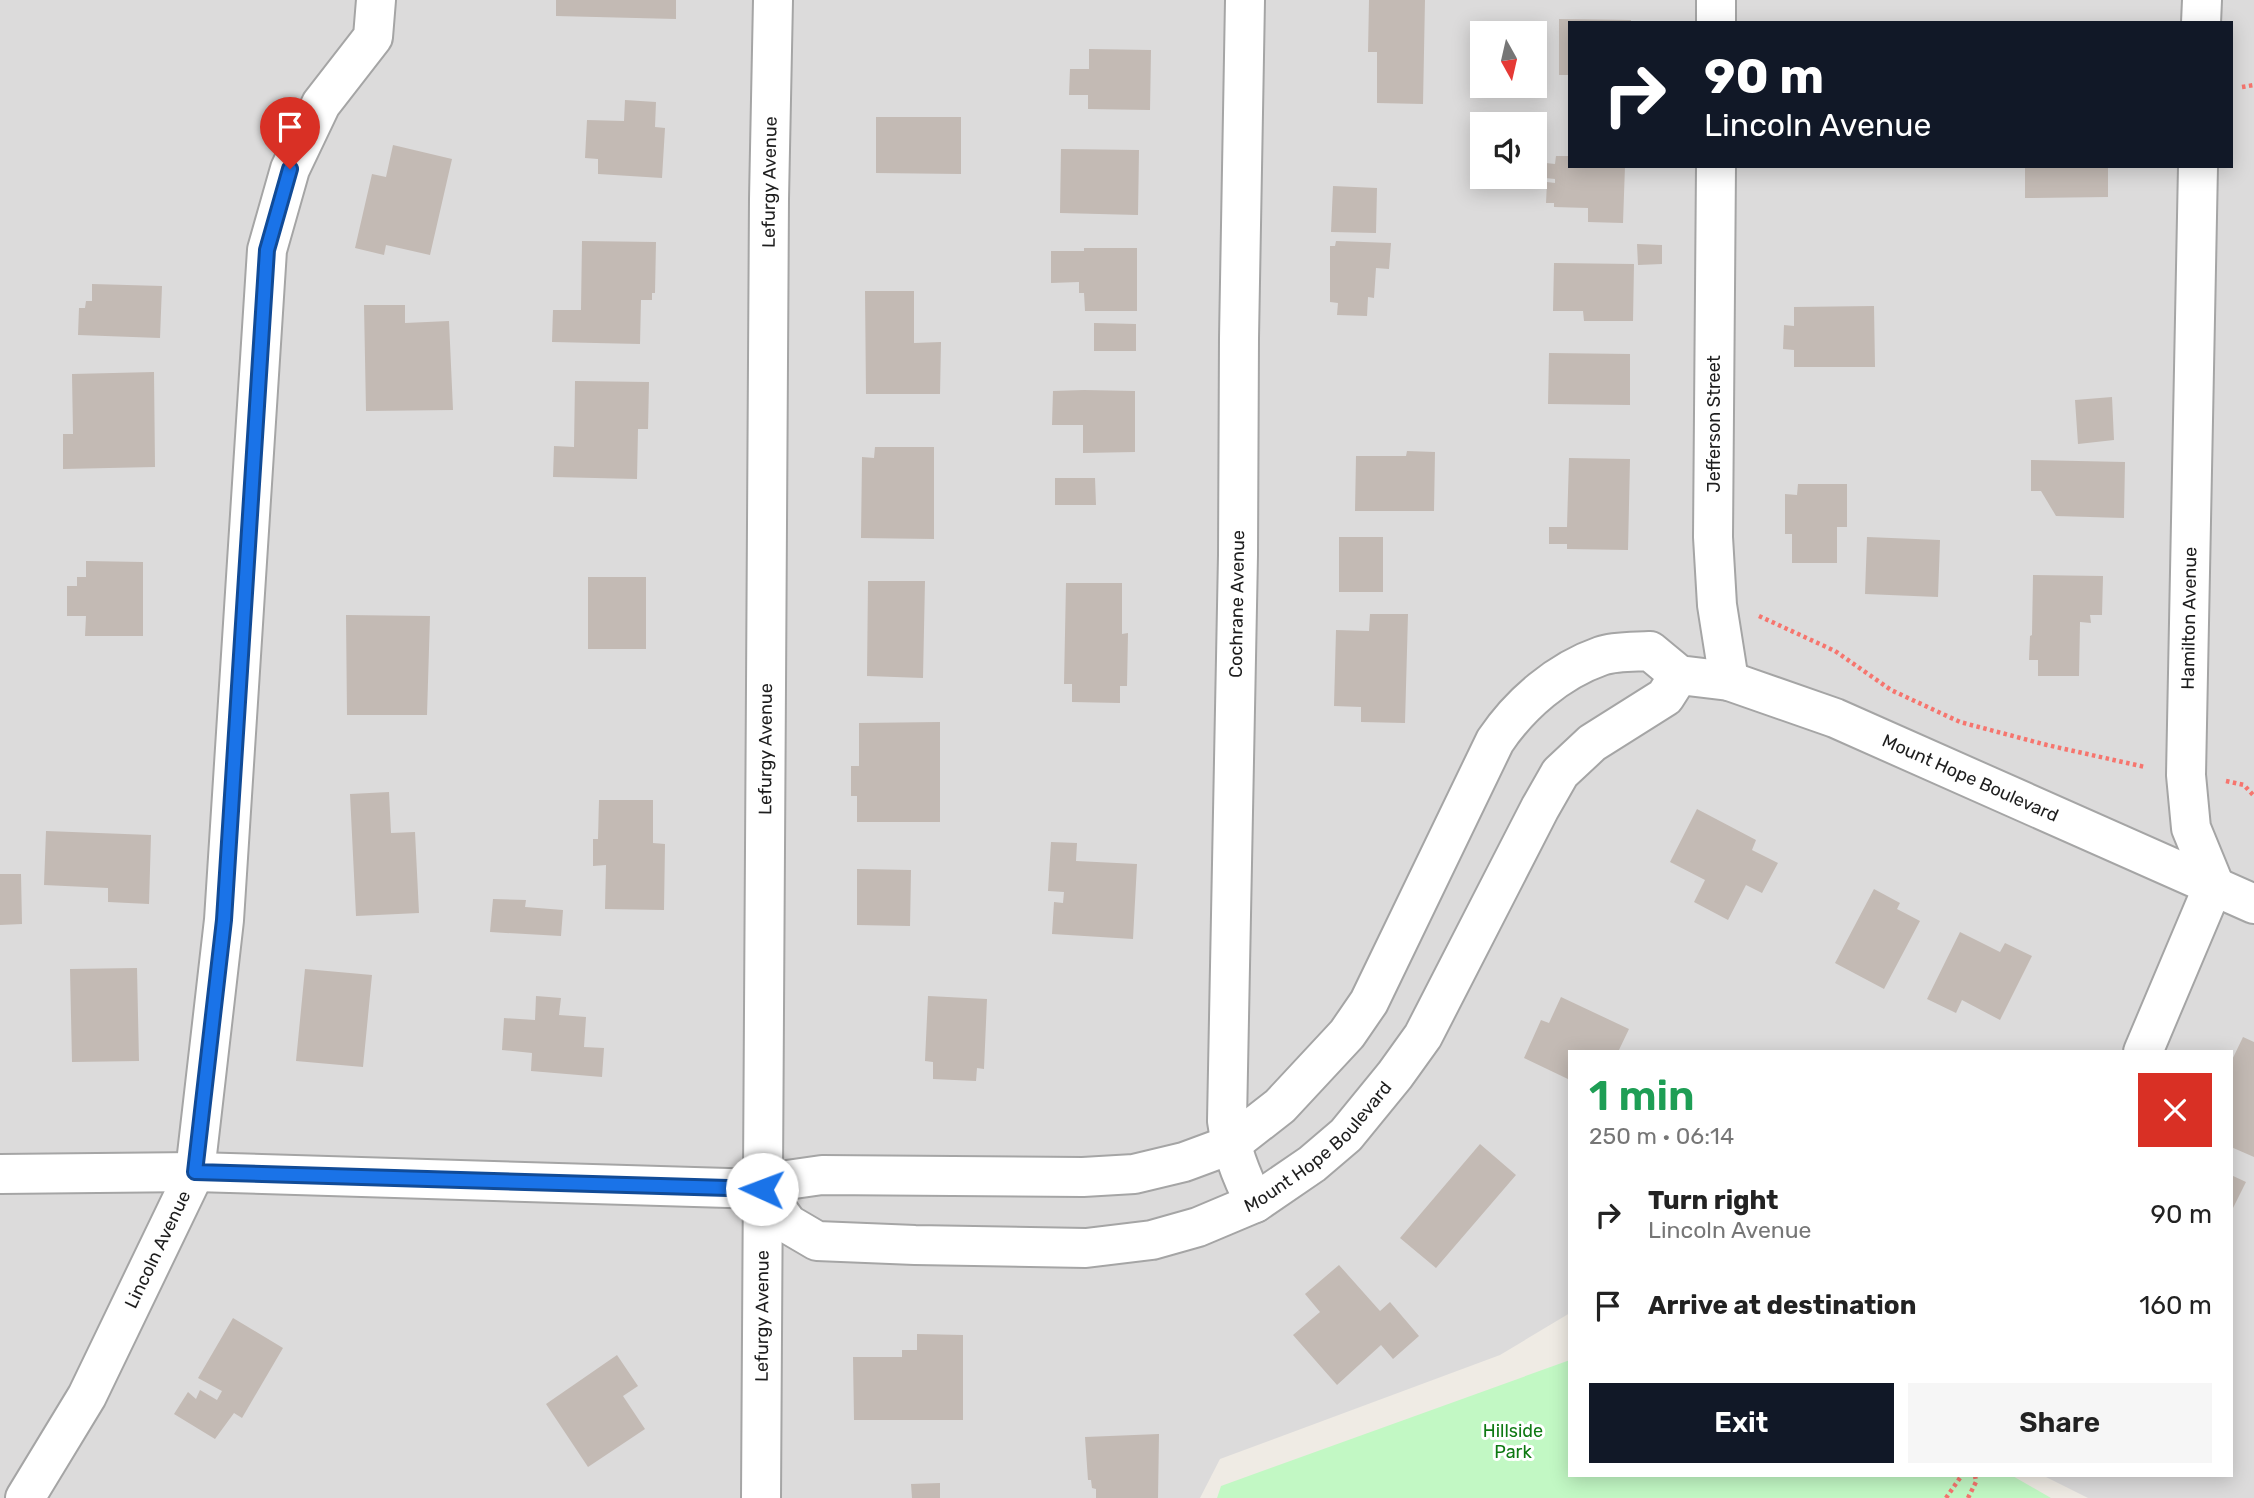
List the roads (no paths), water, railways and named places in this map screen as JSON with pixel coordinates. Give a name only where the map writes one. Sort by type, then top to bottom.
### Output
[{"type":"street","name":"Lincoln Avenue","points":[[25,1498],[87,1396],[195,1172],[224,920],[267,250],[290,169],[321,104],[373,37],[376,0]]},
{"type":"street","name":"Lefurgy Avenue","points":[[761,1498],[769,213],[773,0]]},
{"type":"street","name":"Cochrane Avenue","points":[[1244,0],[1238,583],[1227,1121],[1230,1145],[1255,1203]]},
{"type":"street","points":[[1716,0],[1716,21]]},
{"type":"street","points":[[2201,21],[2202,0]]},
{"type":"street","name":"Jefferson Street","points":[[1716,168],[1713,537],[1717,605],[1729,681]]},
{"type":"street","name":"Hamilton Avenue","points":[[2198,168],[2186,775],[2191,828],[2214,884]]},
{"type":"street","points":[[0,1174],[195,1172],[762,1189],[788,1180],[822,1175],[1083,1177],[1134,1174],[1184,1162],[1230,1145],[1280,1106],[1347,1034],[1369,1002],[1495,741],[1521,708],[1559,677],[1602,655],[1650,651],[1679,675]]},
{"type":"street","name":"Mount Hope Boulevard","points":[[762,1189],[788,1224],[817,1241],[915,1245],[1086,1248],[1152,1240],[1198,1227],[1255,1203],[1312,1164],[1346,1135],[1409,1056],[1423,1036],[1539,808],[1560,773],[1592,743],[1665,698],[1679,675],[1729,681],[1835,718],[2254,904]]},
{"type":"street","points":[[2144,1050],[2214,884]]},
{"type":"park label","name":"Hillside Park","points":[[1513,1441]]}]
